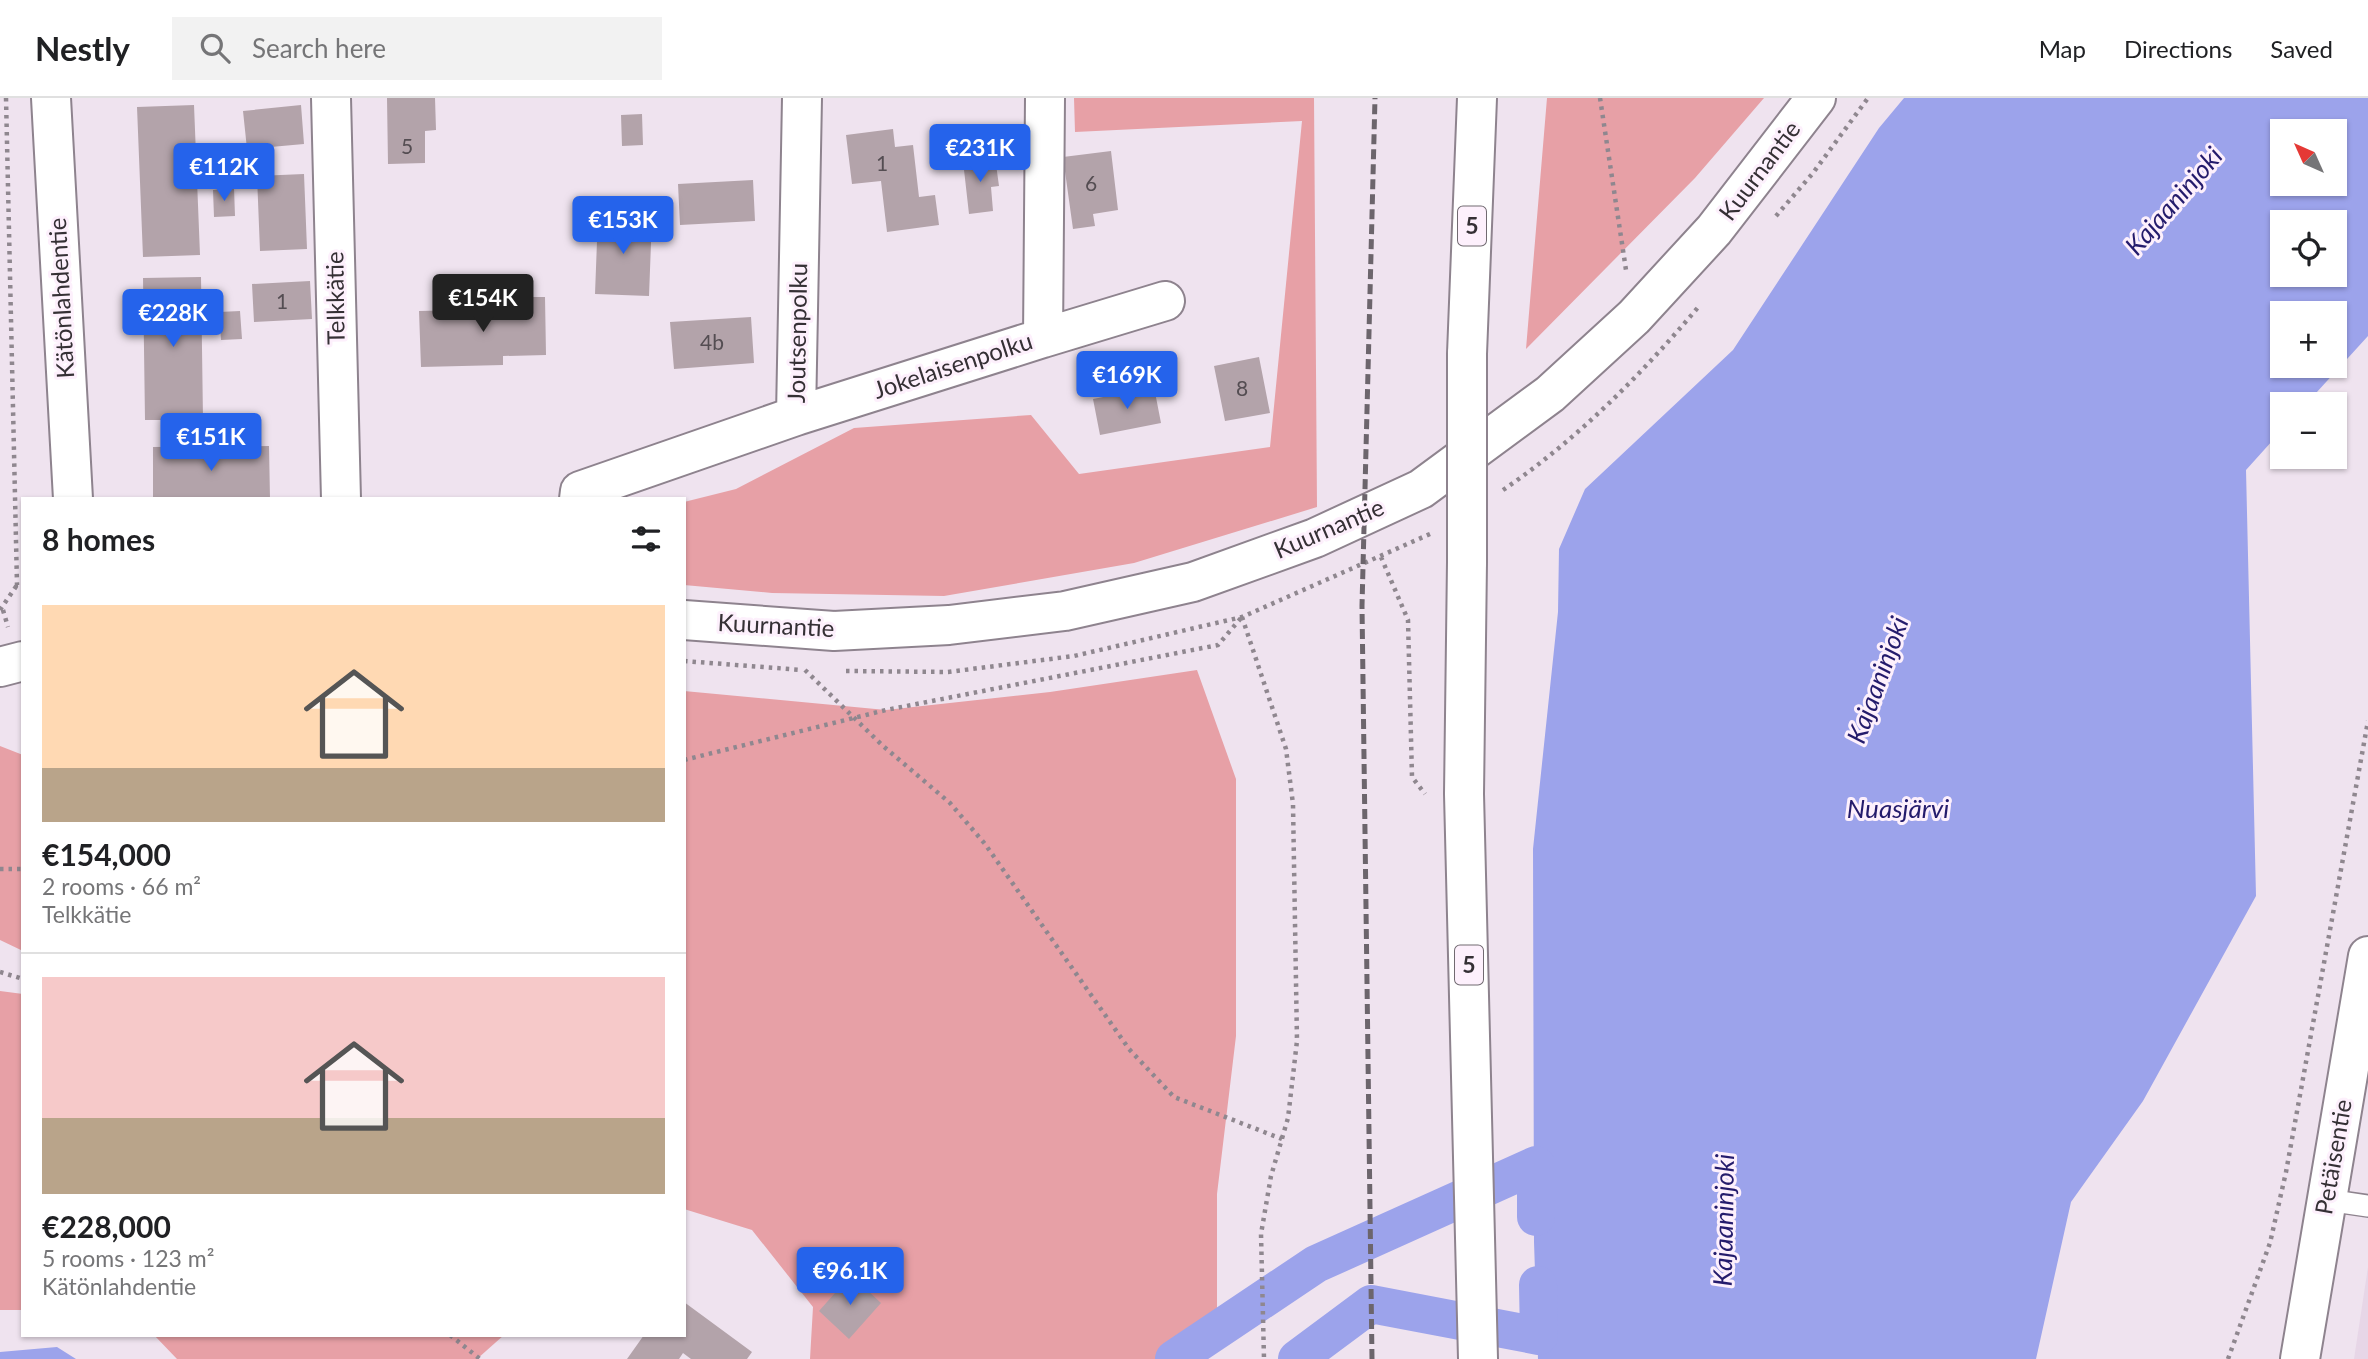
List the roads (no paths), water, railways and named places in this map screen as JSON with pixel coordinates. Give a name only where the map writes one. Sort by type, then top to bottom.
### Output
[{"type":"main road","name":"Kätönlahdentie","points":[[51,98],[73,497]]},
{"type":"main road","name":"Telkkätie","points":[[331,98],[341,497]]},
{"type":"main road","name":"Joutsenpolku","points":[[579,497],[580,491],[796,416],[802,98]]},
{"type":"main road","name":"Jokelaisenpolku","points":[[796,416],[1043,338],[1045,98]]},
{"type":"main road","name":"5","points":[[1477,98],[1467,354],[1464,794],[1478,1355]]},
{"type":"main road","name":"Kuurnantie","points":[[686,620],[834,631],[949,625],[1065,611],[1193,582],[1315,538],[1421,489],[1550,394],[1634,317],[1714,230],[1816,98]]},
{"type":"main road","points":[[1043,338],[1165,301]]},
{"type":"main road","points":[[0,667],[21,662]]},
{"type":"main road","name":"Petäisentie","points":[[2300,1359],[2368,956]]},
{"type":"lane","points":[[2327,1199],[2368,1206]]},
{"type":"water","name":"Nuasjärvi","points":[[1904,98],[2368,98],[2368,336],[2347,359],[2347,301],[2270,301],[2270,378],[2330,378],[2317,392],[2270,392],[2270,443],[2246,470],[2256,896],[2143,1101],[2071,1202],[2036,1359],[1538,1359],[1534,1242],[1533,849],[1558,612],[1559,549],[1585,489],[1733,350],[1879,128]]},
{"type":"water","points":[[57,1347],[76,1359],[0,1359],[0,1352]]},
{"type":"waterway","points":[[1174,1359],[1316,1264],[1536,1165],[1536,1217]]},
{"type":"waterway","points":[[1297,1359],[1371,1304],[1539,1336],[1538,1285]]},
{"type":"railway","points":[[1372,1359],[1362,606],[1375,98]]},
{"type":"water label","name":"Kajaaninjoki","points":[[2174,201]]},
{"type":"water label","name":"Kajaaninjoki","points":[[1878,680]]},
{"type":"water label","name":"Kajaaninjoki","points":[[1724,1220]]}]
